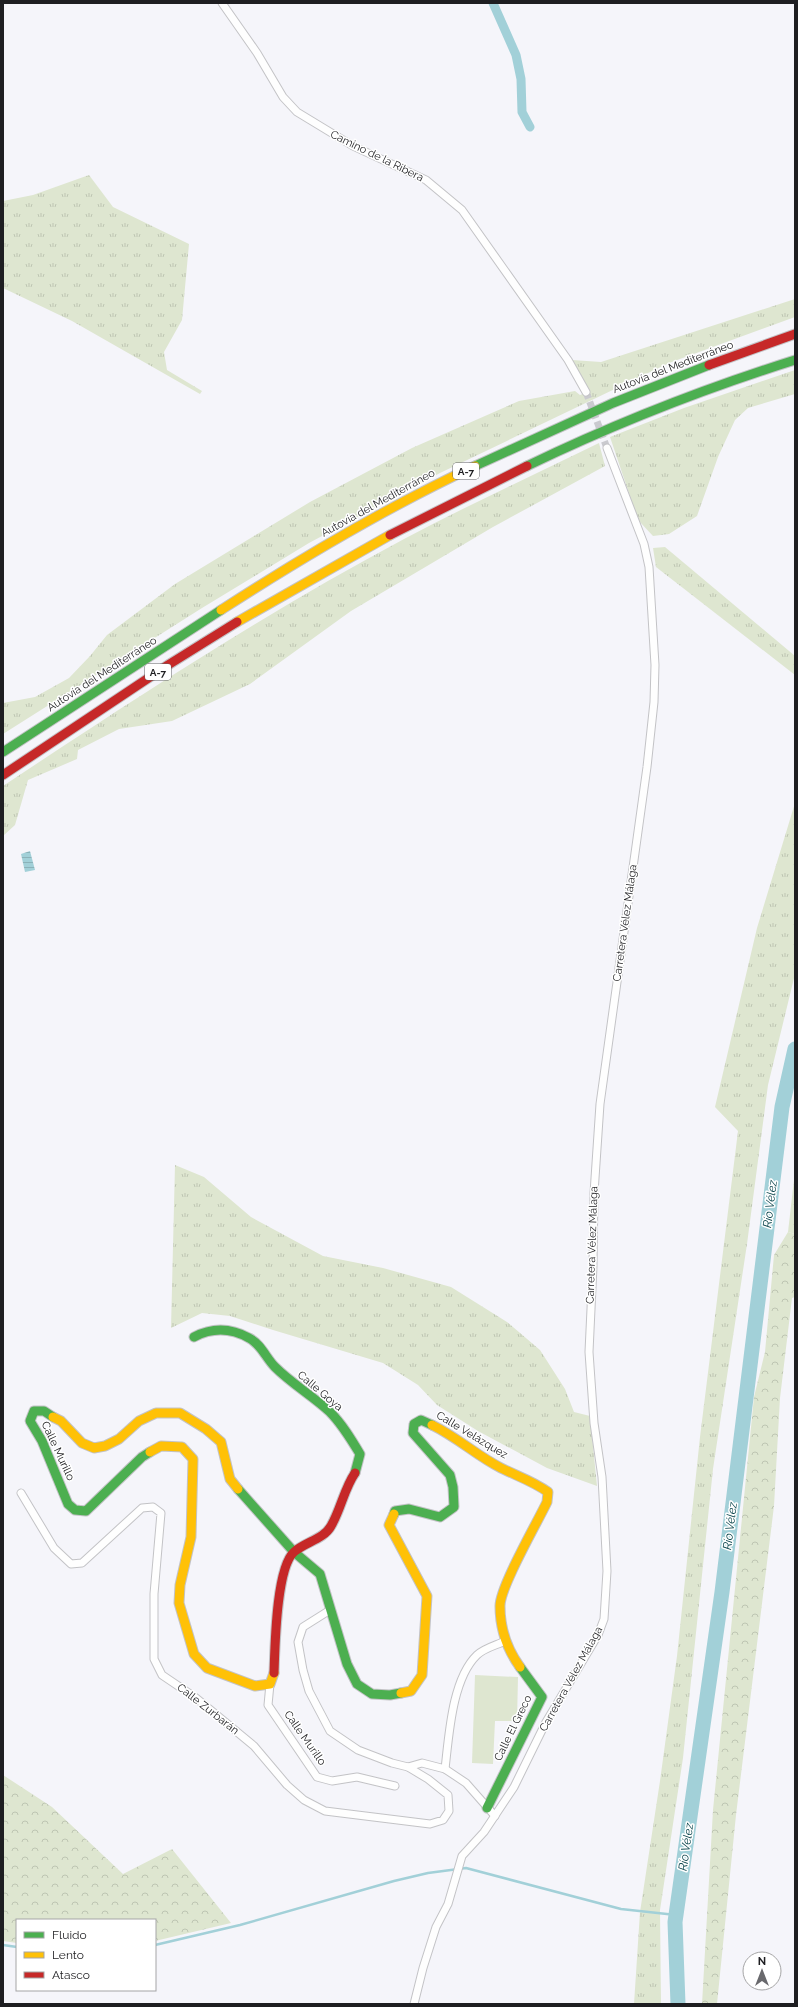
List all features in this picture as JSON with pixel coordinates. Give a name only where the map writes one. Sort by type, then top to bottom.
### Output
[{"type":"main road","name":"Autovía del Mediterráneo","points":[[3,752],[296,561],[441,482],[613,403],[716,362],[795,334]]},
{"type":"main road","name":"A-7","points":[[3,775],[170,664],[317,574],[446,504],[639,416],[692,394],[795,360]]},
{"type":"main road","name":"Calle Goya","points":[[194,1336],[205,1330],[215,1328],[249,1338],[258,1344],[274,1366],[289,1381],[330,1413],[351,1438],[360,1454],[356,1471],[348,1483],[331,1527],[317,1538],[294,1552]]},
{"type":"main road","name":"Calle Murillo","points":[[34,1411],[44,1411],[61,1421],[82,1443],[94,1448],[105,1446],[119,1438],[139,1421],[156,1413],[180,1413],[206,1429],[221,1442],[230,1478],[294,1552],[285,1565],[275,1634],[274,1675],[270,1684],[255,1686],[206,1668],[194,1654],[180,1603],[180,1585],[191,1537],[193,1459],[182,1447],[161,1446],[142,1457],[86,1512],[75,1510],[68,1504],[42,1441],[30,1421],[34,1411]]},
{"type":"main road","name":"Calle Velázquez","points":[[294,1552],[320,1574],[347,1664],[357,1684],[372,1694],[390,1695],[411,1690],[422,1675],[428,1596],[389,1525],[394,1511],[409,1509],[440,1517],[454,1507],[453,1487],[450,1475],[413,1433],[414,1424],[421,1420],[448,1433],[500,1468],[534,1482],[548,1492]]},
{"type":"main road","name":"Calle El Greco","points":[[487,1808],[542,1697],[514,1659],[505,1641],[500,1605],[504,1590],[547,1502],[548,1492]]},
{"type":"street","name":"Camino de la Ribera","points":[[222,3],[257,53],[283,97],[297,112],[353,146],[426,180],[441,190],[462,210],[568,360],[586,392]]},
{"type":"street","name":"Carretera Vélez Málaga","points":[[414,2004],[423,1968],[436,1927],[448,1904],[462,1856],[495,1816],[514,1787],[546,1722],[598,1635],[604,1619],[607,1571],[602,1478],[594,1423],[589,1352],[596,1148],[600,1104],[647,767],[654,702],[655,665],[649,567],[644,544],[607,448]]},
{"type":"street","name":"Calle Zurbarán","points":[[21,1493],[54,1548],[71,1564],[82,1563],[142,1508],[153,1507],[161,1513],[154,1594],[154,1658],[162,1675],[196,1698],[254,1746],[287,1784],[304,1800],[325,1811],[430,1824],[443,1820],[449,1811],[448,1795],[428,1779],[408,1767],[392,1763],[358,1750],[330,1731],[318,1709],[309,1691],[298,1642],[303,1627],[330,1610]]},
{"type":"street","points":[[445,1769],[449,1735],[463,1675],[478,1654],[505,1641]]},
{"type":"street","name":"Calle Murillo","points":[[270,1684],[268,1706],[317,1776],[332,1781],[356,1777],[395,1786]]},
{"type":"street","name":"Calle Zurbarán","points":[[408,1767],[422,1763],[445,1769],[466,1783],[495,1816]]},
{"type":"green space","points":[[89,175],[113,207],[189,244],[182,320],[164,352],[167,370],[202,391],[200,394],[72,321],[3,288],[3,201],[33,195]]},
{"type":"green space","points":[[795,299],[795,317],[669,363],[440,473],[309,543],[202,608],[3,734],[3,703],[35,697],[69,678],[107,635],[175,584],[310,502],[412,448],[519,401],[575,391],[580,395],[590,391],[572,360],[601,362]]},
{"type":"green space","points":[[795,370],[795,394],[748,408],[735,420],[718,457],[697,516],[669,534],[653,536],[638,520],[610,437],[684,408]]},
{"type":"green space","points":[[599,443],[605,466],[493,527],[351,611],[250,684],[172,721],[119,729],[78,750],[77,759],[28,780],[15,825],[3,836],[3,786],[52,753],[200,658],[352,567],[452,514]]},
{"type":"green space","points":[[665,547],[795,656],[795,675],[656,567],[653,548]]},
{"type":"green space","points":[[795,803],[795,974],[768,1085],[747,1244],[713,1469],[683,1758],[660,1910],[661,2004],[634,2004],[640,1912],[677,1656],[700,1437],[738,1131],[715,1107],[757,928]]},
{"type":"green space","points":[[175,1165],[204,1177],[251,1217],[323,1256],[383,1268],[451,1287],[507,1322],[540,1350],[565,1389],[574,1412],[590,1416],[597,1486],[547,1468],[478,1431],[437,1405],[418,1385],[383,1363],[230,1316],[202,1313],[171,1328]]},
{"type":"green space","points":[[795,1171],[795,1234],[788,1232]]},
{"type":"green space","points":[[788,1232],[795,1234],[795,1297],[792,1298],[780,1398],[774,1506],[736,1815],[717,2004],[702,2004],[713,1810],[754,1397],[765,1352],[774,1255]]},
{"type":"green space","points":[[475,1675],[518,1677],[517,1721],[495,1721],[493,1764],[472,1763]]},
{"type":"green space","points":[[3,1775],[52,1807],[123,1874],[172,1849],[231,1923],[156,1941],[156,1919],[16,1919],[16,1943],[3,1941]]},
{"type":"water","points":[[30,851],[35,870],[25,872],[21,854]]},
{"type":"waterway","points":[[493,3],[516,55],[521,79],[522,112],[530,127]]},
{"type":"waterway","name":"Río Vélez","points":[[678,2004],[675,1922],[722,1592],[782,1107],[795,1049]]},
{"type":"waterway","points":[[156,1945],[240,1925],[394,1881],[428,1873],[466,1868],[621,1909],[676,1915]]},
{"type":"waterway","points":[[3,1945],[16,1947]]},
{"type":"tunnel","points":[[586,392],[607,448]]},
{"type":"traffic: fast","points":[[527,466],[659,408],[795,360]]},
{"type":"traffic: fast","points":[[475,466],[613,403],[709,365]]},
{"type":"traffic: fast","points":[[3,752],[221,610]]},
{"type":"traffic: fast","points":[[194,1337],[215,1330],[222,1330],[235,1332],[253,1341],[260,1347],[275,1367],[288,1379],[330,1412],[350,1437],[360,1454],[355,1473]]},
{"type":"traffic: fast","points":[[53,1417],[44,1411],[34,1411],[30,1421],[42,1441],[68,1504],[75,1510],[86,1511],[142,1457],[150,1452]]},
{"type":"traffic: fast","points":[[394,1514],[395,1511],[409,1509],[440,1517],[454,1507],[453,1487],[450,1475],[413,1433],[414,1424],[421,1420],[432,1425]]},
{"type":"traffic: fast","points":[[238,1489],[294,1552],[320,1574],[347,1664],[357,1684],[372,1694],[390,1695],[401,1693]]},
{"type":"traffic: fast","points":[[487,1808],[542,1697],[520,1667]]},
{"type":"traffic: slow","points":[[221,610],[346,534],[410,498],[475,466]]},
{"type":"traffic: slow","points":[[237,622],[390,535]]},
{"type":"traffic: slow","points":[[53,1417],[61,1421],[82,1443],[94,1448],[105,1446],[119,1439],[139,1421],[156,1413],[180,1413],[206,1429],[221,1442],[230,1479],[238,1489]]},
{"type":"traffic: slow","points":[[432,1425],[492,1463],[548,1492],[547,1502],[512,1570],[500,1606],[501,1622],[505,1638],[511,1653],[520,1667]]},
{"type":"traffic: slow","points":[[150,1452],[161,1446],[182,1447],[193,1459],[191,1537],[180,1585],[179,1603],[194,1654],[207,1668],[255,1686],[270,1684],[274,1673]]},
{"type":"traffic: slow","points":[[394,1514],[389,1525],[427,1596],[422,1675],[411,1691],[401,1693]]},
{"type":"traffic: jam","points":[[709,365],[795,334]]},
{"type":"traffic: jam","points":[[390,535],[527,466]]},
{"type":"traffic: jam","points":[[3,775],[168,665],[237,622]]},
{"type":"traffic: jam","points":[[274,1673],[276,1628],[280,1591],[283,1574],[288,1561],[294,1552],[328,1530],[355,1473]]}]
